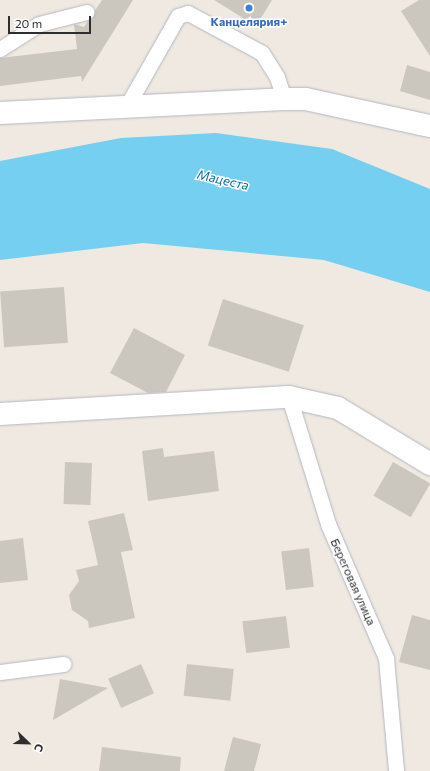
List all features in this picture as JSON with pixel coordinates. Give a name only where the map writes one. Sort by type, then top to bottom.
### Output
[{"type":"street","points":[[0,113],[128,104],[284,98],[306,99],[430,126]]},
{"type":"street","points":[[0,414],[290,397],[338,408],[430,464]]},
{"type":"lane","points":[[0,48],[39,24],[86,12]]},
{"type":"lane","points":[[128,104],[178,16],[188,13],[262,53],[278,77],[284,98]]},
{"type":"lane","name":"Береговая улица","points":[[290,397],[328,524],[386,658],[396,771]]},
{"type":"lane","points":[[0,672],[63,664]]},
{"type":"water","name":"Мацеста","points":[[216,133],[332,149],[430,189],[430,292],[324,260],[143,243],[0,260],[0,161],[121,138]]},
{"type":"building","points":[[102,0],[133,0],[82,82],[81,76],[0,86],[0,58],[77,49],[74,24],[84,27]]},
{"type":"building","points":[[214,0],[272,0],[256,26]]},
{"type":"building","points":[[419,0],[430,0],[430,56],[401,11]]},
{"type":"building","points":[[407,65],[430,72],[430,100],[400,91]]},
{"type":"building","points":[[64,287],[68,343],[4,347],[0,291]]},
{"type":"building","points":[[223,299],[304,325],[289,372],[208,346]]},
{"type":"building","points":[[134,328],[185,355],[166,392],[148,393],[110,373]]},
{"type":"building","points":[[163,448],[164,457],[214,451],[219,491],[148,501],[142,451]]},
{"type":"building","points":[[65,462],[92,463],[91,505],[64,504]]},
{"type":"building","points":[[393,462],[430,483],[411,517],[374,496]]},
{"type":"building","points":[[124,513],[133,550],[121,552],[135,618],[89,628],[88,621],[72,610],[69,595],[79,581],[76,570],[98,565],[88,521]]},
{"type":"building","points":[[23,538],[28,580],[0,583],[0,541]]},
{"type":"building","points":[[309,548],[314,587],[286,590],[281,551]]},
{"type":"building","points":[[412,615],[430,620],[430,670],[399,662]]},
{"type":"building","points":[[286,616],[290,648],[246,653],[242,621]]},
{"type":"building","points":[[141,664],[154,693],[121,708],[108,679]]},
{"type":"building","points":[[187,664],[234,669],[230,701],[184,696]]},
{"type":"building","points":[[60,679],[108,688],[53,720]]},
{"type":"building","points":[[233,737],[261,744],[254,771],[224,771]]},
{"type":"building","points":[[102,747],[181,757],[180,771],[99,771]]},
{"type":"place","name":"Канцелярия+","points":[[249,8]]}]
